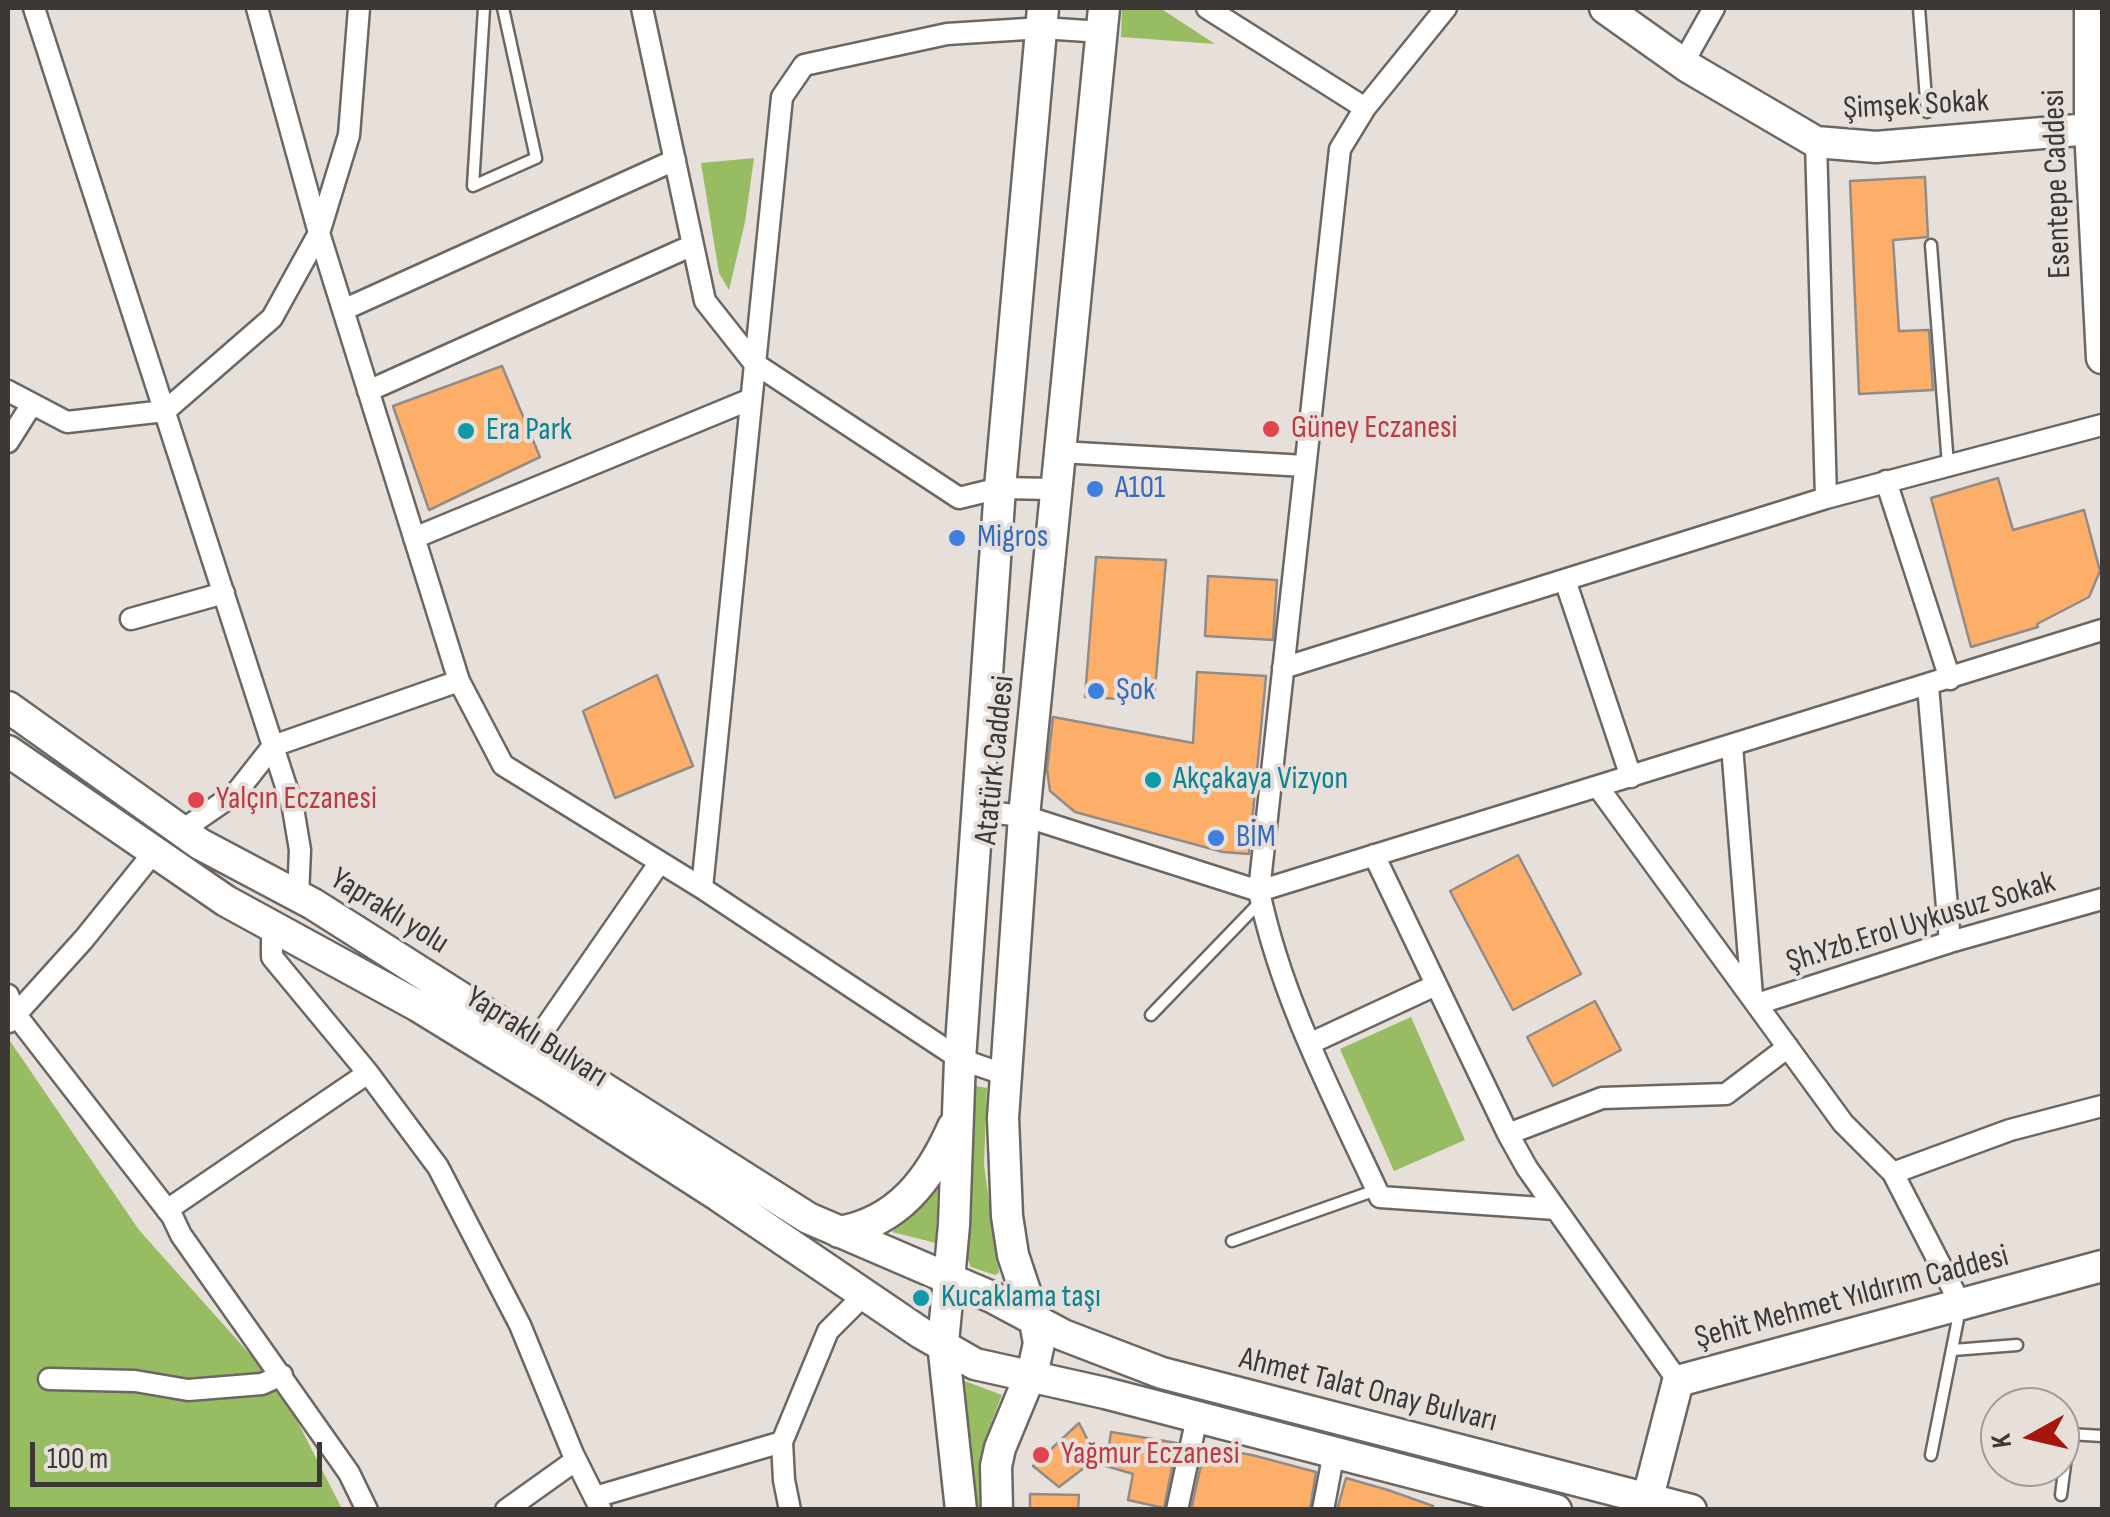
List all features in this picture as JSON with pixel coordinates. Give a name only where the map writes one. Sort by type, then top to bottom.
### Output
[{"type":"main road","name":"Şimşek Sokak","points":[[1605,8],[1749,106],[1816,142],[1876,147],[2096,129]]},
{"type":"main road","name":"Esentepe Caddesi","points":[[2090,8],[2102,358]]},
{"type":"main road","name":"Atatürk Caddesi","points":[[961,1510],[943,1347],[1000,488],[1043,18]]},
{"type":"main road","name":"Atatürk Caddesi","points":[[997,1510],[1000,1448],[1039,1343],[1017,1272],[1007,1216],[1002,1142],[1024,816],[1103,20]]},
{"type":"main road","name":"Yapraklı yolu","points":[[8,707],[180,831],[219,856],[298,896],[742,1178],[808,1218],[950,1280]]},
{"type":"main road","name":"Yapraklı Bulvarı","points":[[8,751],[154,852],[278,930],[418,1006],[548,1086],[943,1347],[974,1364],[1028,1378]]},
{"type":"main road","points":[[278,930],[298,896]]},
{"type":"main road","points":[[838,1232],[871,1224],[908,1199],[936,1162],[958,1115]]},
{"type":"main road","name":"Şehit Mehmet Yıldırım Caddesi","points":[[1648,1497],[1678,1381],[2102,1266]]},
{"type":"main road","points":[[950,1280],[1035,1320]]},
{"type":"main road","name":"Ahmet Talat Onay Bulvarı","points":[[1035,1320],[1110,1355],[1190,1381],[1691,1510]]},
{"type":"main road","name":"Ahmet Talat Onay Bulvarı","points":[[1028,1378],[1106,1393],[1334,1452],[1477,1499],[1556,1510]]},
{"type":"street","points":[[34,8],[293,808],[298,836],[298,896]]},
{"type":"street","points":[[257,8],[319,233],[458,682],[503,765],[702,888],[960,1059],[1006,1075]]},
{"type":"street","points":[[8,392],[66,422],[165,411],[272,318],[319,233],[349,135],[360,8]]},
{"type":"street","points":[[642,8],[706,301],[754,363],[959,498],[1000,488],[1056,489]]},
{"type":"street","points":[[1208,8],[1365,108]]},
{"type":"street","points":[[1446,8],[1365,108],[1340,149],[1260,896],[1271,944],[1380,1197],[1556,1209]]},
{"type":"street","points":[[1682,63],[1714,8]]},
{"type":"street","points":[[702,888],[782,97],[804,65],[1043,18],[1103,20]]},
{"type":"street","points":[[1816,142],[1826,498]]},
{"type":"street","points":[[343,310],[675,160]]},
{"type":"street","points":[[368,391],[693,245]]},
{"type":"street","points":[[414,538],[751,399]]},
{"type":"street","points":[[8,442],[32,404]]},
{"type":"street","points":[[1283,668],[1826,498],[2102,425]]},
{"type":"street","points":[[1060,452],[1305,466]]},
{"type":"street","points":[[1886,481],[1950,679]]},
{"type":"street","points":[[1565,580],[1631,776]]},
{"type":"street","points":[[131,619],[224,592]]},
{"type":"street","points":[[977,811],[1024,816],[1260,896],[1374,855],[2102,630]]},
{"type":"street","points":[[180,831],[236,793],[273,746],[458,682]]},
{"type":"street","points":[[1928,686],[1950,942]]},
{"type":"street","points":[[1732,746],[1755,1001]]},
{"type":"street","points":[[1598,787],[1843,1123],[1893,1174],[1961,1305]]},
{"type":"street","points":[[12,1019],[84,940],[154,852]]},
{"type":"street","points":[[1374,855],[1508,1134],[1678,1381]]},
{"type":"street","points":[[534,1044],[660,862]]},
{"type":"street","name":"Şh.Yzb.Erol Uykusuz Sokak","points":[[1755,1001],[2102,900]]},
{"type":"street","points":[[278,930],[272,957],[368,1073],[438,1167],[520,1325],[598,1503],[782,1442]]},
{"type":"street","points":[[1311,1043],[1436,985]]},
{"type":"street","points":[[8,995],[12,1019],[167,1210],[349,1473],[367,1510]]},
{"type":"street","points":[[1508,1134],[1602,1098],[1726,1094],[1788,1047]]},
{"type":"street","points":[[167,1210],[368,1073]]},
{"type":"street","points":[[1893,1174],[2010,1130],[2102,1106]]},
{"type":"street","points":[[790,1510],[782,1442],[828,1331],[865,1294]]},
{"type":"street","points":[[49,1379],[135,1381],[188,1390],[262,1384],[282,1376]]},
{"type":"street","points":[[1178,1510],[1197,1418]]},
{"type":"street","points":[[1323,1510],[1334,1452]]},
{"type":"street","points":[[506,1510],[576,1460]]},
{"type":"lane","points":[[484,8],[474,186],[536,158],[503,8]]},
{"type":"lane","points":[[1918,8],[1927,112]]},
{"type":"lane","points":[[1931,245],[1948,465]]},
{"type":"lane","points":[[1151,1014],[1260,896]]},
{"type":"lane","points":[[1232,1241],[1376,1190]]},
{"type":"lane","points":[[1931,1455],[1961,1305]]},
{"type":"lane","points":[[1953,1350],[2017,1345]]},
{"type":"lane","points":[[2061,1496],[2069,1434],[2102,1436]]},
{"type":"green space","points":[[1122,8],[1160,8],[1215,44],[1121,37]]},
{"type":"green space","points":[[754,158],[745,222],[729,290],[719,273],[701,163]]},
{"type":"green space","points":[[1411,1017],[1465,1140],[1394,1171],[1340,1049]]},
{"type":"green space","points":[[8,1038],[139,1230],[281,1389],[342,1509],[8,1509]]},
{"type":"green space","points":[[975,1086],[987,1088],[984,1165],[999,1273],[995,1275],[971,1267],[965,1254]]},
{"type":"green space","points":[[938,1186],[936,1243],[892,1232],[923,1205]]},
{"type":"green space","points":[[962,1380],[1002,1395],[983,1450],[980,1509],[972,1509]]},
{"type":"building","points":[[1925,177],[1928,237],[1893,240],[1899,331],[1929,330],[1933,390],[1859,394],[1850,181]]},
{"type":"building","name":"Era Park","points":[[502,366],[540,457],[429,510],[393,406]]},
{"type":"building","points":[[1998,478],[2013,530],[2084,510],[2100,571],[2089,597],[2037,624],[2038,627],[1971,647],[1931,498]]},
{"type":"building","points":[[1096,557],[1166,560],[1154,701],[1085,697]]},
{"type":"building","points":[[1208,576],[1277,580],[1273,640],[1205,636]]},
{"type":"building","name":"Akçakaya Vizyon","points":[[1197,672],[1266,676],[1249,854],[1223,852],[1075,812],[1050,791],[1047,770],[1053,717],[1193,743]]},
{"type":"building","points":[[657,675],[693,766],[615,798],[583,711]]},
{"type":"building","points":[[1518,855],[1581,974],[1513,1010],[1450,891]]},
{"type":"building","points":[[1595,1001],[1621,1050],[1553,1086],[1527,1037]]},
{"type":"building","points":[[1079,1423],[1097,1458],[1059,1487],[1033,1466]]},
{"type":"building","points":[[1111,1432],[1177,1443],[1164,1508],[1128,1500],[1133,1474],[1106,1466]]},
{"type":"building","points":[[1205,1447],[1316,1472],[1310,1510],[1191,1510]]},
{"type":"building","points":[[1346,1478],[1433,1506],[1433,1510],[1337,1510]]},
{"type":"building","points":[[1030,1494],[1079,1495],[1078,1510],[1030,1510]]},
{"type":"place","name":"Güney Eczanesi","points":[[1271,429]]},
{"type":"place","name":"Era Park","points":[[466,431]]},
{"type":"place","name":"A101","points":[[1095,489]]},
{"type":"place","name":"Migros","points":[[957,538]]},
{"type":"place","name":"Şok","points":[[1096,691]]},
{"type":"place","name":"Akçakaya Vizyon","points":[[1153,780]]},
{"type":"place","name":"Yalçın Eczanesi","points":[[196,800]]},
{"type":"place","name":"BİM","points":[[1216,838]]},
{"type":"place","name":"Kucaklama taşı","points":[[921,1298]]},
{"type":"place","name":"Yağmur Eczanesi","points":[[1041,1455]]}]
